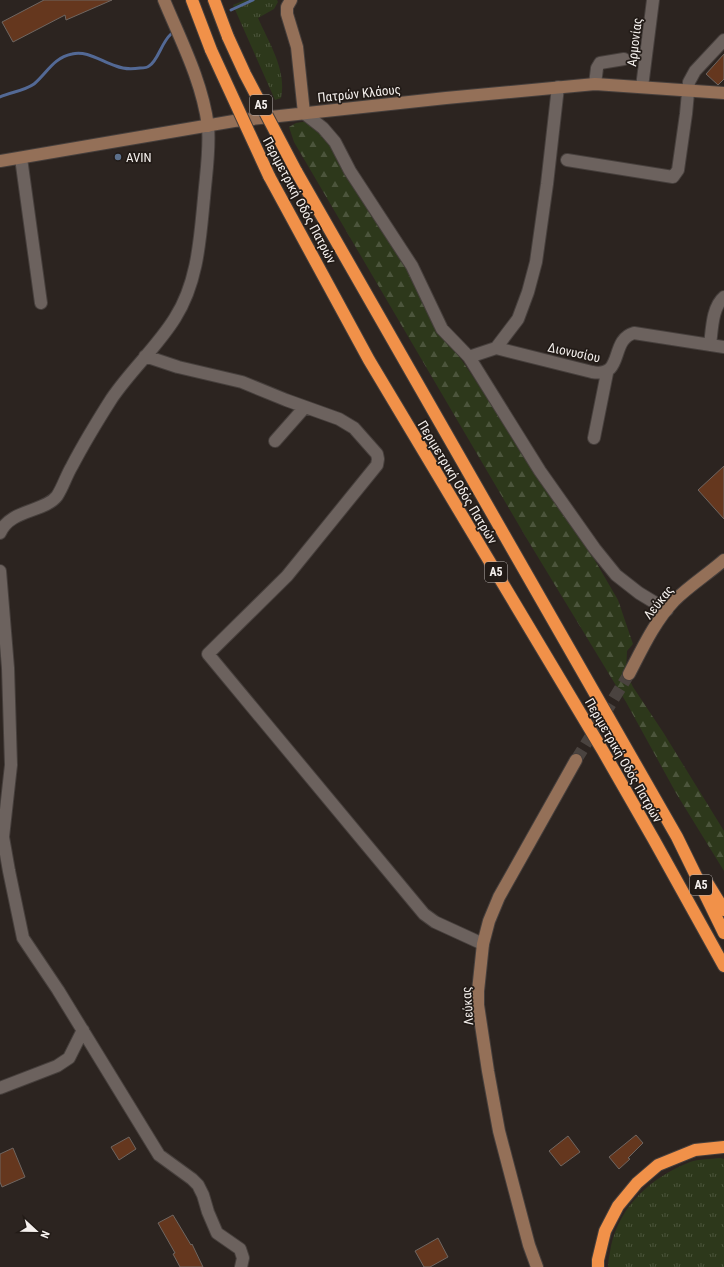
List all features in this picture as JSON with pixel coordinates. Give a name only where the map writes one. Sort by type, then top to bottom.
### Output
[{"type":"highway","name":"Περιμετρική Οδός Πατρών","points":[[192,0],[211,50],[269,176],[369,360],[607,758],[724,966]]},
{"type":"highway","name":"Περιμετρική Οδός Πατρών","points":[[214,0],[228,37],[245,74],[296,171],[677,837],[724,933]]},
{"type":"highway","points":[[677,837],[724,910]]},
{"type":"highway","points":[[598,1267],[598,1260],[605,1231],[618,1206],[637,1183],[658,1165],[695,1150],[724,1147]]},
{"type":"street","points":[[0,533],[4,526],[13,518],[48,503],[56,497],[82,447],[112,398],[164,333],[179,310],[187,291],[196,261],[207,172],[209,149],[208,126],[200,87],[164,0]]},
{"type":"street","points":[[291,0],[287,7],[287,14],[297,46],[304,113],[323,128],[335,142],[352,175],[412,266],[442,329],[469,357],[540,471],[594,549],[616,576],[639,593],[667,610]]},
{"type":"street","name":"Αρμονίας","points":[[642,87],[653,0]]},
{"type":"street","points":[[568,160],[673,177],[678,170],[689,82],[695,71],[724,40]]},
{"type":"street","points":[[595,84],[600,63],[624,59]]},
{"type":"street","name":"Πατρών Κλάους","points":[[0,161],[234,121],[558,87],[595,84],[724,93]]},
{"type":"street","points":[[469,357],[496,348],[518,319],[528,292],[536,262],[548,184],[558,87]]},
{"type":"street","points":[[21,158],[41,302]]},
{"type":"street","points":[[710,345],[715,311],[720,300],[724,297]]},
{"type":"street","name":"Διονυσίου","points":[[496,348],[592,372],[607,372],[613,364],[622,342],[631,334],[639,333],[724,347]]},
{"type":"street","points":[[145,356],[178,367],[242,382],[339,419],[354,428],[377,454],[377,465],[287,576],[208,654],[424,914],[435,922],[483,944]]},
{"type":"street","points":[[594,438],[607,372]]},
{"type":"street","points":[[275,441],[305,407]]},
{"type":"street","name":"Λεύκας","points":[[629,674],[649,636],[667,610],[681,595],[724,560]]},
{"type":"street","points":[[0,571],[8,668],[11,765],[3,837],[23,938],[58,990],[159,1155],[198,1185],[204,1195],[208,1212],[217,1233],[240,1249],[243,1258],[241,1267]]},
{"type":"street","name":"Λεύκας","points":[[537,1267],[529,1245],[502,1144],[491,1091],[478,1006],[479,976],[483,944],[493,912],[505,886],[576,760]]},
{"type":"street","points":[[0,1088],[57,1066],[68,1058],[82,1030]]},
{"type":"green space","points":[[245,0],[277,0],[278,2],[274,9],[258,18],[272,47],[279,67],[282,88],[281,98],[275,100],[233,5]]},
{"type":"green space","points":[[308,121],[329,142],[403,260],[431,318],[463,362],[579,533],[618,600],[633,644],[627,651],[626,672],[633,687],[663,732],[724,831],[724,871],[676,793],[626,702],[527,539],[294,142],[289,127],[296,123]]},
{"type":"green space","points":[[720,1158],[724,1159],[724,1267],[608,1267],[615,1231],[630,1205],[640,1194],[651,1184],[676,1168],[693,1161]]},
{"type":"building","points":[[44,0],[112,0],[66,20],[65,15],[13,42],[2,22]]},
{"type":"building","points":[[724,54],[724,79],[718,85],[706,74]]},
{"type":"building","points":[[724,466],[724,519],[698,490]]},
{"type":"building","points":[[636,1135],[643,1143],[628,1158],[630,1159],[619,1169],[609,1157]]},
{"type":"building","points":[[568,1136],[580,1152],[561,1166],[549,1151]]},
{"type":"building","points":[[129,1137],[136,1149],[119,1160],[111,1147]]},
{"type":"building","points":[[13,1148],[25,1177],[2,1187],[0,1182],[0,1154]]},
{"type":"building","points":[[173,1215],[191,1245],[192,1244],[203,1267],[180,1267],[173,1254],[175,1253],[158,1223]]},
{"type":"building","points":[[438,1238],[448,1257],[430,1267],[424,1267],[415,1251]]},
{"type":"waterway","points":[[231,10],[253,0]]},
{"type":"waterway","points":[[0,97],[22,90],[34,84],[55,62],[72,54],[78,53],[89,55],[122,68],[134,69],[147,67],[155,60],[171,34]]},
{"type":"tunnel","points":[[576,760],[629,674]]},
{"type":"place","name":"AVIN","points":[[118,157]]}]
